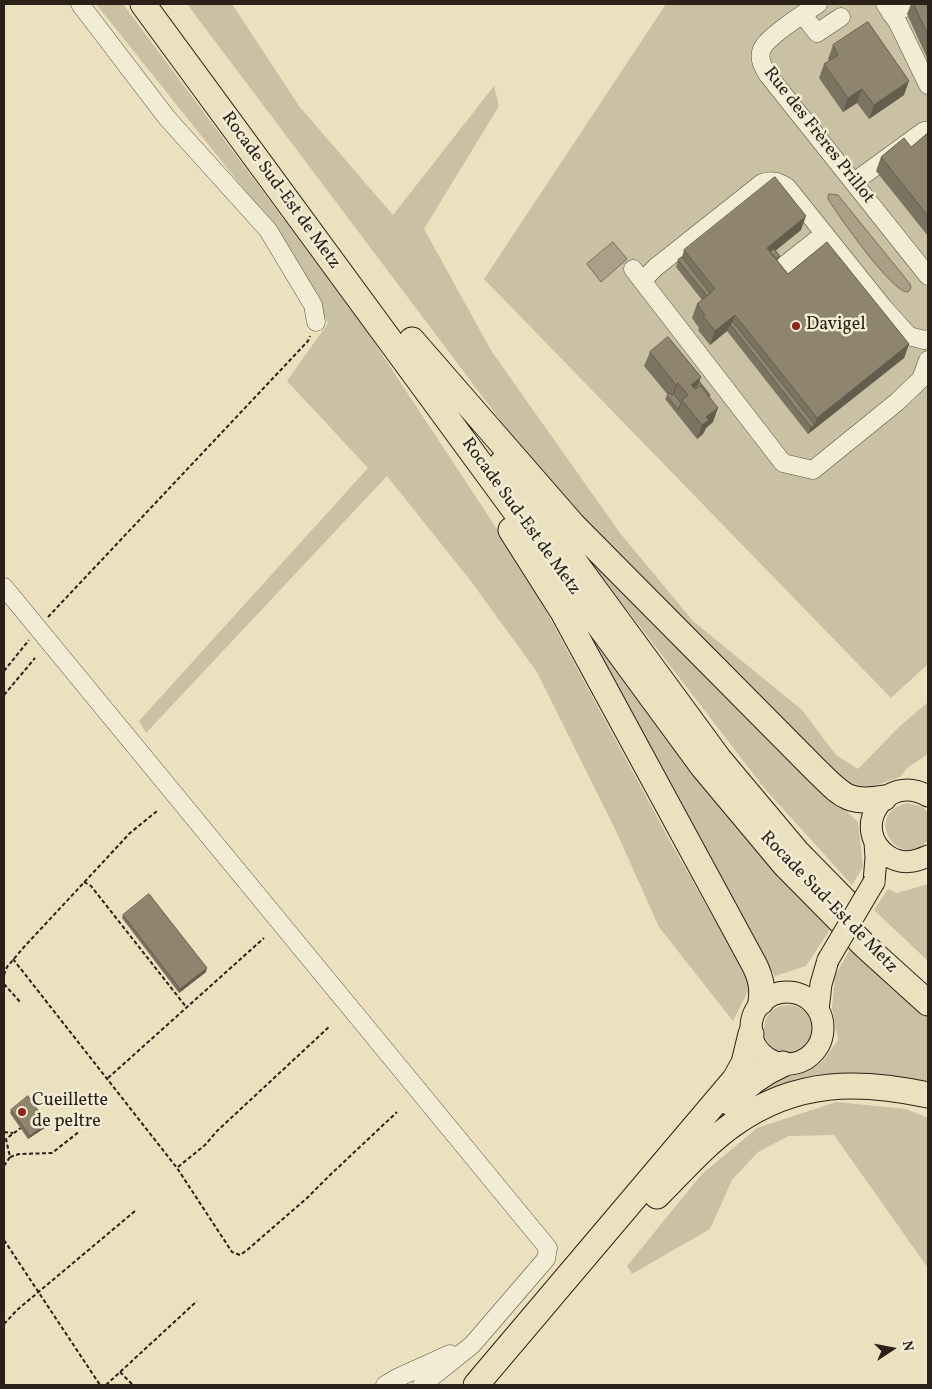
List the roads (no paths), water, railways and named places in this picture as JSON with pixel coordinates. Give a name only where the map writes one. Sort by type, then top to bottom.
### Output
[{"type":"highway","name":"Rocade Sud-Est de Metz","points":[[143,4],[403,342],[719,759],[797,852],[876,933],[928,980]]},
{"type":"highway","name":"Rocade Sud-Est de Metz","points":[[164,4],[703,767],[785,865],[865,946],[928,1003]]},
{"type":"highway","points":[[403,342],[573,525],[816,770],[842,794],[851,799],[860,801],[884,798]]},
{"type":"highway","points":[[403,342],[563,612],[755,966],[761,979],[763,990],[761,1002]]},
{"type":"highway","points":[[476,1385],[729,1086],[744,1063],[751,1034]]},
{"type":"highway","points":[[495,1385],[657,1196],[714,1122],[744,1088],[770,1070],[783,1064]]},
{"type":"highway","points":[[657,1196],[719,1135],[735,1122],[778,1099],[819,1088],[853,1085],[896,1088],[928,1095]]},
{"type":"main road","points":[[818,1010],[806,998],[790,992],[778,993],[761,1002],[752,1017],[751,1034],[755,1045],[762,1054],[772,1061],[783,1064],[800,1062],[814,1052],[819,1044],[823,1027],[818,1010],[821,984],[828,960],[874,882],[876,858],[872,818],[876,807],[884,798],[892,793],[902,790],[923,789]]},
{"type":"main road","points":[[875,842],[883,852],[894,859],[906,862],[918,861],[928,856]]},
{"type":"main road","points":[[874,882],[906,862]]},
{"type":"main road","points":[[790,992],[828,960]]},
{"type":"street","points":[[80,4],[167,118],[268,230],[313,305],[316,322]]},
{"type":"street","name":"Rue des Frères Prillot","points":[[818,4],[770,39],[762,49],[761,62],[768,75],[928,276]]},
{"type":"street","points":[[914,4],[888,9],[898,23],[928,86]]},
{"type":"street","points":[[803,15],[817,33],[840,17]]},
{"type":"street","points":[[854,182],[896,150],[924,131],[928,131]]},
{"type":"street","points":[[928,339],[924,340],[909,336],[883,307],[787,187],[779,182],[770,180],[762,183],[656,266],[638,275],[783,463],[814,470],[922,379],[928,360]]},
{"type":"street","points":[[782,268],[824,234]]},
{"type":"street","points":[[4,587],[548,1248],[546,1259],[472,1345],[422,1385]]},
{"type":"street","points":[[385,1385],[472,1345]]},
{"type":"place","name":"Davigel","points":[[796,326]]},
{"type":"place","name":"Cueillette de peltre","points":[[22,1112]]}]
